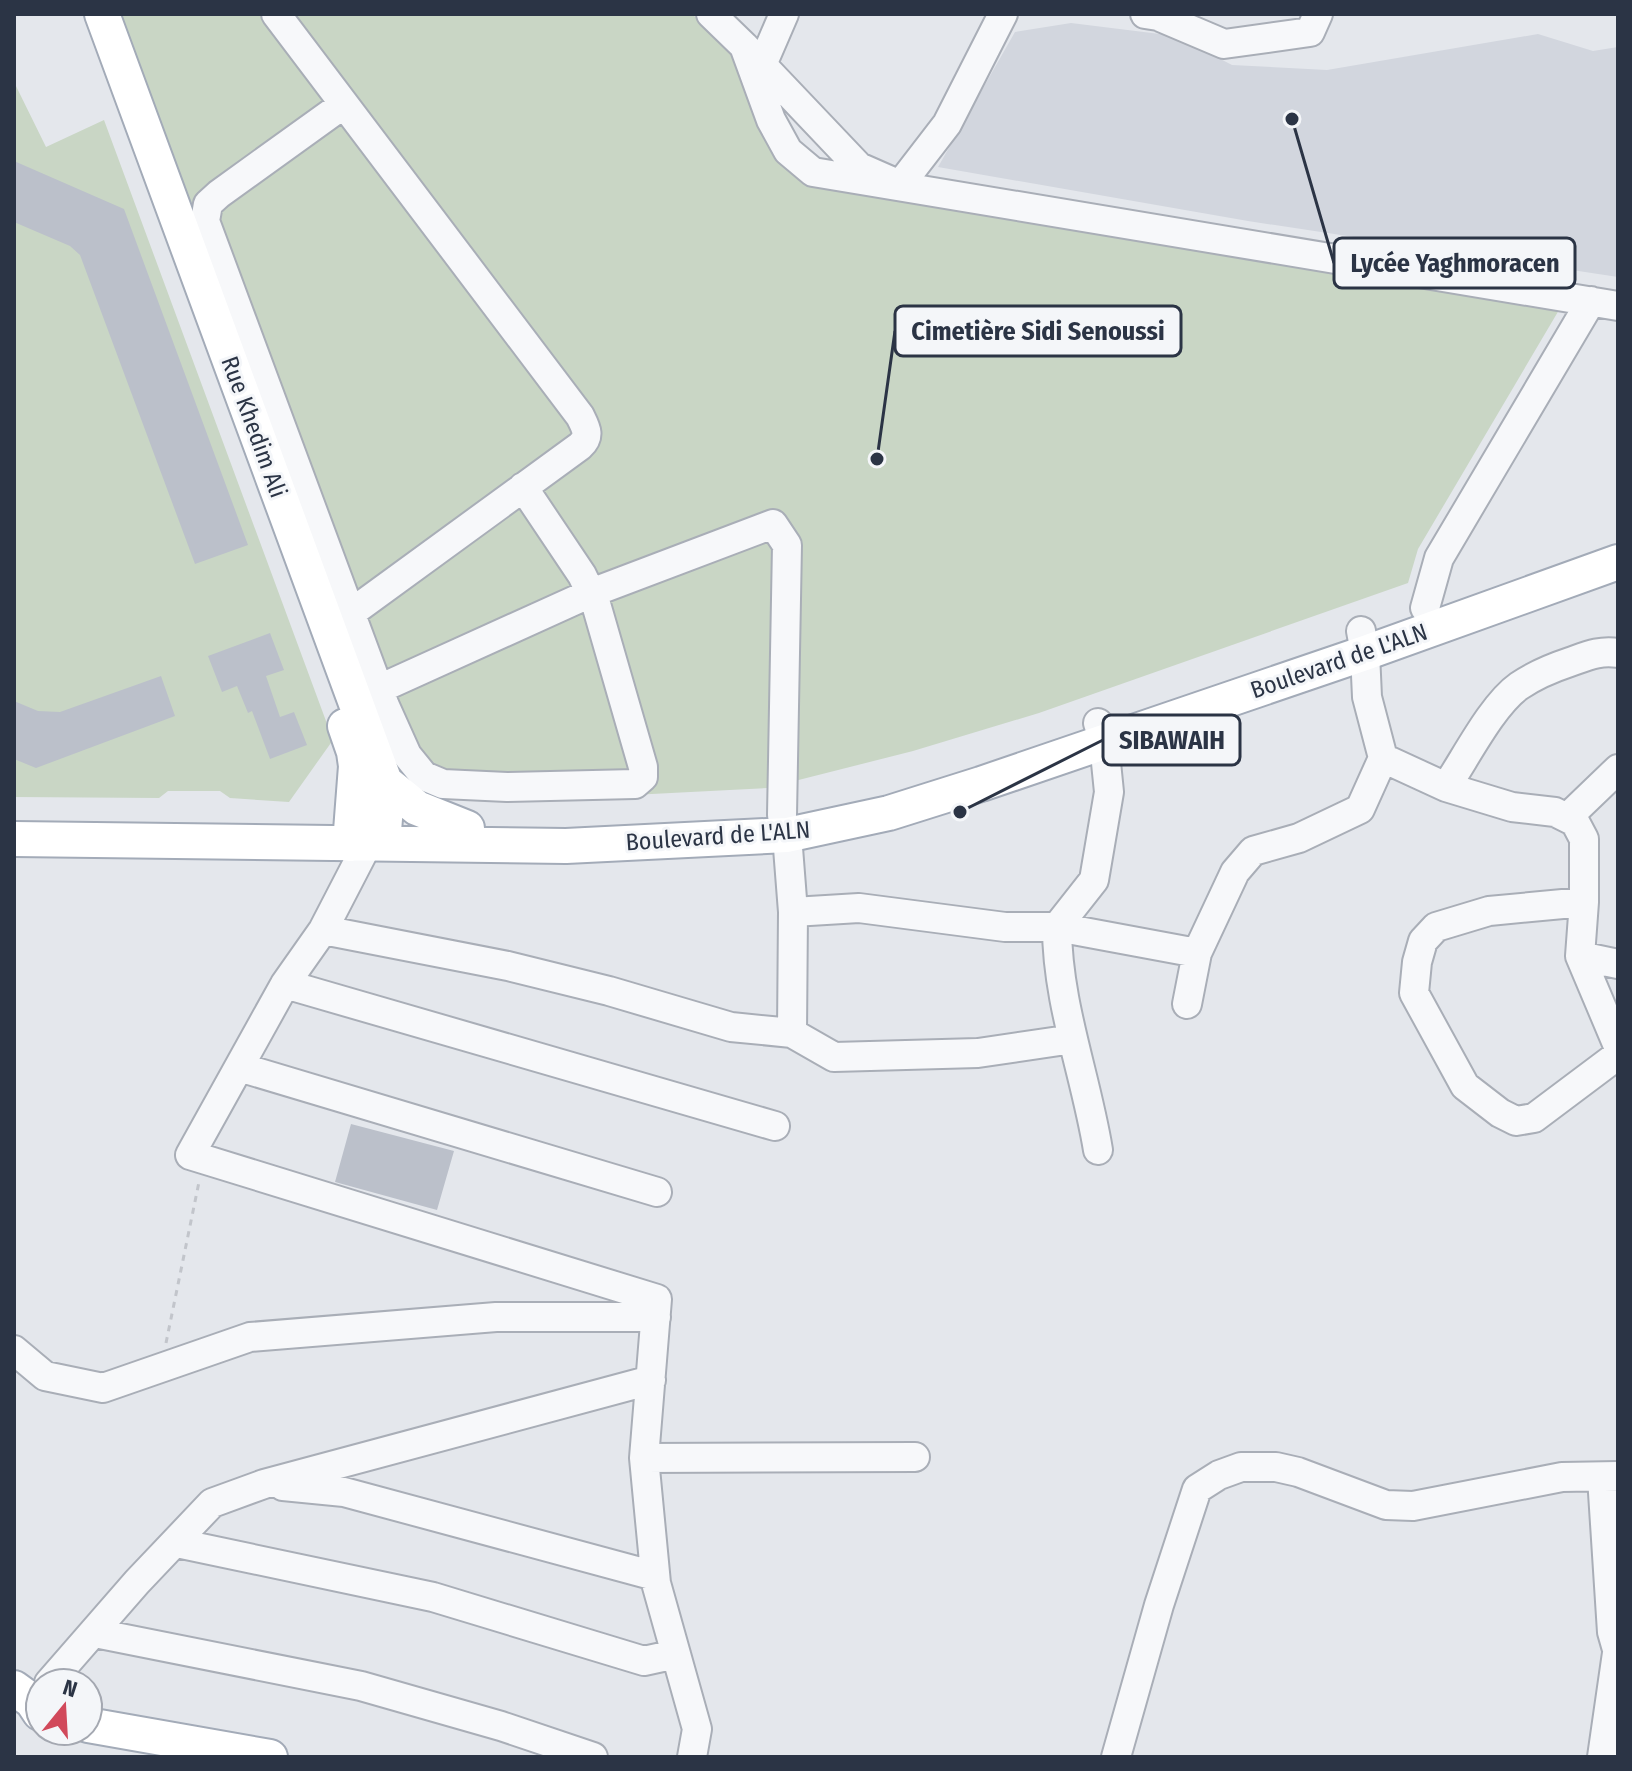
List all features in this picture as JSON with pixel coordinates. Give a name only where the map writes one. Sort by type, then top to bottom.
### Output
[{"type":"main road","name":"Rue Khedim Ali","points":[[79,14],[354,752],[355,783],[367,836]]},
{"type":"main road","name":"Rue Khedim Ali","points":[[102,14],[385,782],[387,805],[367,836]]},
{"type":"main road","name":"Boulevard de L'ALN","points":[[1363,642],[1425,608],[1618,542]]},
{"type":"main road","name":"Boulevard de L'ALN","points":[[14,821],[566,846],[784,825],[922,779],[1101,733],[1363,642],[1618,562]]},
{"type":"main road","points":[[385,782],[417,808],[467,828]]},
{"type":"main road","name":"Boulevard de L'ALN","points":[[367,836],[467,828],[784,825]]},
{"type":"main road","name":"Boulevard de L'ALN","points":[[14,839],[254,834]]},
{"type":"main road","points":[[104,1728],[270,1757]]},
{"type":"street","points":[[276,14],[580,416],[587,431],[586,441],[580,446],[351,613]]},
{"type":"street","points":[[711,14],[859,167],[900,185]]},
{"type":"street","points":[[753,56],[784,14]]},
{"type":"street","points":[[900,185],[947,124],[1003,14]]},
{"type":"street","points":[[1145,14],[1180,19],[1224,44],[1310,32],[1318,14]]},
{"type":"street","points":[[753,56],[771,120],[788,151],[813,172],[1605,303],[1439,558],[1425,608]]},
{"type":"street","points":[[344,104],[219,194],[208,204],[205,221],[379,689],[407,755],[424,776],[443,784],[520,787],[635,784],[643,777],[643,767],[596,604],[582,575],[523,487]]},
{"type":"street","points":[[379,689],[591,593],[773,524],[787,545],[784,825],[793,912],[792,1033]]},
{"type":"street","points":[[1187,1004],[1197,953],[1235,872],[1253,851],[1299,838],[1360,809],[1383,758],[1367,697],[1363,642]]},
{"type":"street","points":[[1446,787],[1499,706],[1517,688],[1545,671],[1573,661],[1604,651],[1618,653]]},
{"type":"street","points":[[1098,1150],[1091,1102],[1073,1039],[1057,950],[1057,927],[1094,880],[1109,792],[1101,733]]},
{"type":"street","points":[[1383,758],[1446,787],[1512,807],[1555,812],[1575,822],[1584,839],[1580,956],[1618,1046]]},
{"type":"street","points":[[1568,817],[1618,769]]},
{"type":"street","points":[[367,836],[323,930],[285,984],[190,1155],[657,1299],[644,1458],[655,1576],[697,1729],[692,1757]]},
{"type":"street","points":[[1584,902],[1489,911],[1436,927],[1423,941],[1414,993],[1465,1086],[1500,1113],[1516,1121],[1534,1118],[1618,1055]]},
{"type":"street","points":[[793,912],[859,908],[1005,927],[1057,927],[1197,953]]},
{"type":"street","points":[[323,930],[508,966],[609,991],[731,1027],[792,1033],[834,1057],[978,1053],[1073,1039]]},
{"type":"street","points":[[1580,956],[1618,964]]},
{"type":"street","points":[[285,984],[775,1126]]},
{"type":"street","points":[[239,1067],[657,1192]]},
{"type":"street","points":[[14,1350],[45,1376],[103,1388],[250,1337],[496,1317],[656,1317]]},
{"type":"street","points":[[62,1667],[212,1503],[264,1484],[651,1380]]},
{"type":"street","points":[[644,1458],[915,1457]]},
{"type":"street","points":[[1116,1757],[1159,1605],[1197,1489],[1219,1475],[1241,1467],[1276,1467],[1298,1472],[1386,1505],[1413,1506],[1562,1477],[1610,1477],[1612,1632],[1618,1653],[1602,1757]]},
{"type":"street","points":[[264,1484],[344,1492],[655,1576]]},
{"type":"street","points":[[177,1543],[433,1597],[644,1661],[676,1654]]},
{"type":"street","points":[[95,1633],[361,1686],[501,1726],[593,1757]]},
{"type":"path","points":[[161,1368],[204,1159]]},
{"type":"shaded area","points":[[1071,23],[1176,36],[1232,65],[1327,70],[1538,34],[1593,51],[1618,47],[1618,277],[1248,221],[938,167],[1015,32]]},
{"type":"green space","points":[[117,14],[692,14],[731,50],[758,126],[777,159],[807,185],[1559,310],[1418,549],[1408,583],[1039,713],[913,751],[767,788],[632,795],[507,796],[399,760]]},
{"type":"green space","points":[[14,82],[46,147],[104,120],[333,740],[289,802],[230,798],[220,791],[168,791],[159,798],[14,797]]},
{"type":"building","points":[[14,161],[124,209],[248,545],[195,564],[80,255],[70,246],[14,222]]},
{"type":"building","points":[[270,633],[284,670],[266,676],[280,717],[294,712],[307,745],[270,759],[252,711],[248,713],[237,686],[222,692],[208,656]]},
{"type":"building","points":[[161,676],[175,716],[36,768],[14,759],[14,701],[38,711],[60,712]]},
{"type":"building","points":[[351,1124],[454,1151],[437,1210],[335,1182]]},
{"type":"place","name":"Lycée Yaghmoracen","points":[[1292,119]]},
{"type":"place","name":"Cimetière Sidi Senoussi","points":[[877,459]]},
{"type":"place","name":"SIBAWAIH","points":[[960,812]]}]
